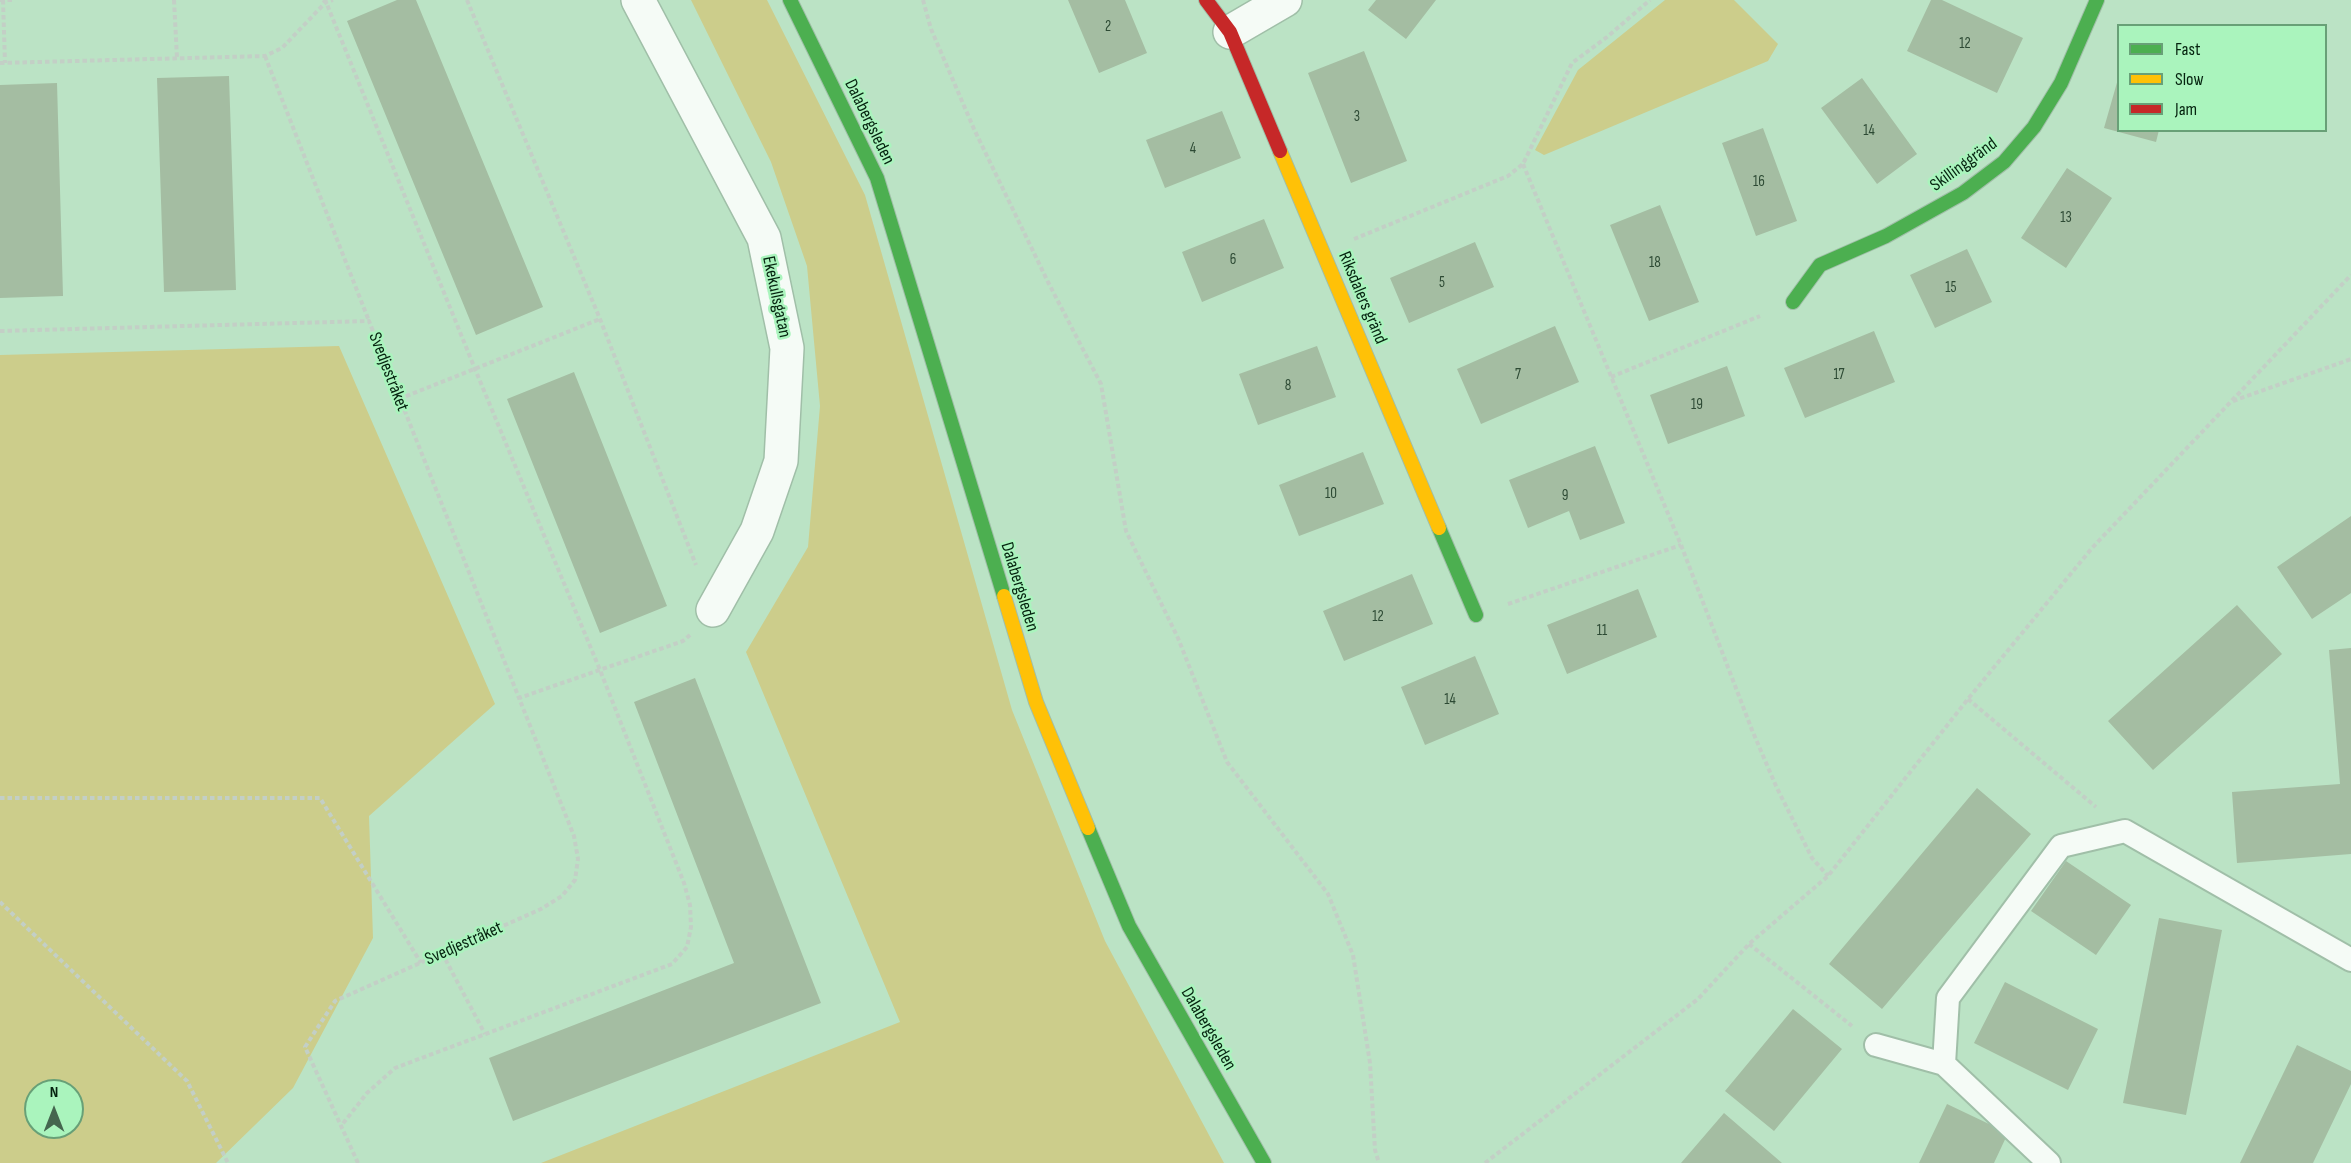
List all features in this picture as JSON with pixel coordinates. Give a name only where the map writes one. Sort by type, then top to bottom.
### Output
[{"type":"street","name":"Ekekullsgatan","points":[[638,0],[764,238],[787,348],[782,461],[757,531],[714,610]]},
{"type":"street","name":"Dalabergsleden","points":[[790,0],[877,178],[1036,702],[1129,926],[1264,1163]]},
{"type":"street","name":"Riksdalers gränd","points":[[1206,0],[1230,32],[1476,615]]},
{"type":"street","points":[[1230,32],[1285,0]]},
{"type":"street","name":"Skillinggränd","points":[[1793,302],[1820,265],[1886,236],[1963,193],[2004,162],[2034,127],[2061,83],[2097,0]]},
{"type":"lane","points":[[1944,1064],[1948,998],[2061,846],[2125,831],[2351,960]]},
{"type":"lane","points":[[1876,1045],[1944,1064],[2049,1163]]},
{"type":"path","points":[[13,0],[1,0],[2,63],[265,56],[282,48],[325,1],[333,0]]},
{"type":"path","points":[[174,0],[177,58]]},
{"type":"path","points":[[467,0],[600,320],[714,610],[683,641],[519,698]]},
{"type":"path","points":[[923,0],[931,29],[974,129],[1048,282],[1101,384],[1126,531],[1178,638],[1227,762],[1328,894],[1353,955],[1370,1063],[1375,1150],[1379,1163]]},
{"type":"path","points":[[1323,251],[1508,176],[1523,164],[1572,63],[1607,38],[1650,0]]},
{"type":"path","points":[[325,1],[600,670],[684,883],[690,905],[691,927],[687,947],[672,964],[395,1068],[367,1093],[341,1126]]},
{"type":"path","points":[[265,56],[369,321]]},
{"type":"path","points":[[1523,164],[1681,545],[1752,730],[1776,786],[1812,858],[1828,876]]},
{"type":"path","points":[[1485,1163],[1698,999],[1749,944],[1828,876],[1968,699],[2092,548],[2351,275]]},
{"type":"path","points":[[1611,377],[1793,302]]},
{"type":"path","points":[[399,399],[600,320]]},
{"type":"path","name":"Svedjestråket","points":[[0,331],[369,321],[574,836],[578,860],[575,880],[562,896],[540,909],[335,1001],[304,1047],[358,1163]]},
{"type":"path","points":[[2230,402],[2351,359]]},
{"type":"path","points":[[1476,615],[1681,545]]},
{"type":"path","points":[[1968,699],[2125,831]]},
{"type":"path","points":[[0,798],[320,798],[421,963]]},
{"type":"path","points":[[0,902],[187,1082],[228,1163]]},
{"type":"path","points":[[1749,944],[1876,1045]]},
{"type":"path","points":[[442,953],[485,1034]]},
{"type":"green space","points":[[691,0],[767,0],[865,195],[1012,710],[1105,941],[1224,1163],[541,1163],[900,1022],[746,652],[808,547],[820,406],[807,266],[771,162]]},
{"type":"green space","points":[[1665,0],[1734,0],[1778,44],[1768,61],[1544,155],[1535,150],[1578,70]]},
{"type":"green space","points":[[339,346],[495,704],[369,816],[373,938],[293,1088],[216,1163],[0,1163],[0,355]]},
{"type":"building","points":[[397,0],[416,0],[543,307],[476,335],[347,21]]},
{"type":"building","points":[[1068,0],[1125,0],[1147,53],[1099,73]]},
{"type":"building","points":[[1376,0],[1436,0],[1406,39],[1368,10]]},
{"type":"building","points":[[1931,0],[1942,0],[2023,38],[1997,93],[1907,51]]},
{"type":"building","points":[[1364,51],[1407,161],[1351,183],[1308,73]]},
{"type":"building","points":[[229,76],[236,290],[164,292],[157,78]]},
{"type":"building","points":[[1862,78],[1917,154],[1877,184],[1821,108]]},
{"type":"building","points":[[2117,82],[2117,132],[2104,128]]},
{"type":"building","points":[[57,83],[63,296],[0,298],[0,85]]},
{"type":"building","points":[[1222,111],[1241,158],[1165,188],[1146,140]]},
{"type":"building","points":[[1763,128],[1797,221],[1756,236],[1722,143]]},
{"type":"building","points":[[2119,132],[2158,132],[2156,142]]},
{"type":"building","points":[[2067,168],[2112,198],[2066,268],[2021,238]]},
{"type":"building","points":[[1660,205],[1699,302],[1649,321],[1610,225]]},
{"type":"building","points":[[1264,219],[1284,268],[1202,302],[1182,252]]},
{"type":"building","points":[[1475,242],[1494,287],[1409,323],[1390,278]]},
{"type":"building","points":[[1967,249],[1992,302],[1935,328],[1910,275]]},
{"type":"building","points":[[1555,326],[1579,382],[1481,424],[1457,369]]},
{"type":"building","points":[[1874,331],[1895,382],[1805,418],[1784,368]]},
{"type":"building","points":[[1317,346],[1336,397],[1258,425],[1239,374]]},
{"type":"building","points":[[1727,366],[1745,416],[1668,444],[1650,395]]},
{"type":"building","points":[[574,372],[667,606],[600,633],[507,399]]},
{"type":"building","points":[[1595,446],[1625,523],[1580,540],[1569,511],[1528,528],[1509,480]]},
{"type":"building","points":[[1363,452],[1384,504],[1299,536],[1279,485]]},
{"type":"building","points":[[2351,516],[2351,593],[2312,619],[2277,567]]},
{"type":"building","points":[[1412,574],[1433,624],[1344,661],[1323,611]]},
{"type":"building","points":[[1638,589],[1657,637],[1567,674],[1547,625]]},
{"type":"building","points":[[2237,605],[2282,654],[2153,770],[2108,721]]},
{"type":"building","points":[[2351,648],[2351,854],[2237,863],[2232,792],[2340,784],[2329,650]]},
{"type":"building","points":[[1475,656],[1499,714],[1425,745],[1401,687]]},
{"type":"building","points":[[695,678],[821,1003],[513,1121],[489,1058],[734,963],[634,702]]},
{"type":"building","points":[[1977,788],[2031,834],[1882,1009],[1829,964]]},
{"type":"building","points":[[2066,861],[2131,905],[2096,955],[2031,911]]},
{"type":"building","points":[[2159,918],[2222,930],[2186,1115],[2123,1103]]},
{"type":"building","points":[[2005,982],[2098,1029],[2068,1090],[1974,1043]]},
{"type":"building","points":[[1793,1009],[1842,1049],[1774,1131],[1725,1091]]},
{"type":"building","points":[[2297,1045],[2351,1071],[2351,1084],[2313,1163],[2240,1163]]},
{"type":"building","points":[[1947,1104],[2008,1133],[1994,1163],[1919,1163]]},
{"type":"building","points":[[1724,1113],[1782,1163],[1681,1163]]},
{"type":"traffic: fast","points":[[790,0],[877,178],[1004,596]]},
{"type":"traffic: fast","points":[[1793,302],[1820,265],[1886,236],[1963,193],[2004,162],[2034,127],[2061,83],[2097,0]]},
{"type":"traffic: fast","points":[[1439,528],[1476,615]]},
{"type":"traffic: fast","points":[[1088,828],[1129,926],[1264,1163]]},
{"type":"traffic: slow","points":[[1280,151],[1439,528]]},
{"type":"traffic: slow","points":[[1004,596],[1036,702],[1088,828]]},
{"type":"traffic: jam","points":[[1206,0],[1230,32],[1280,151]]}]
